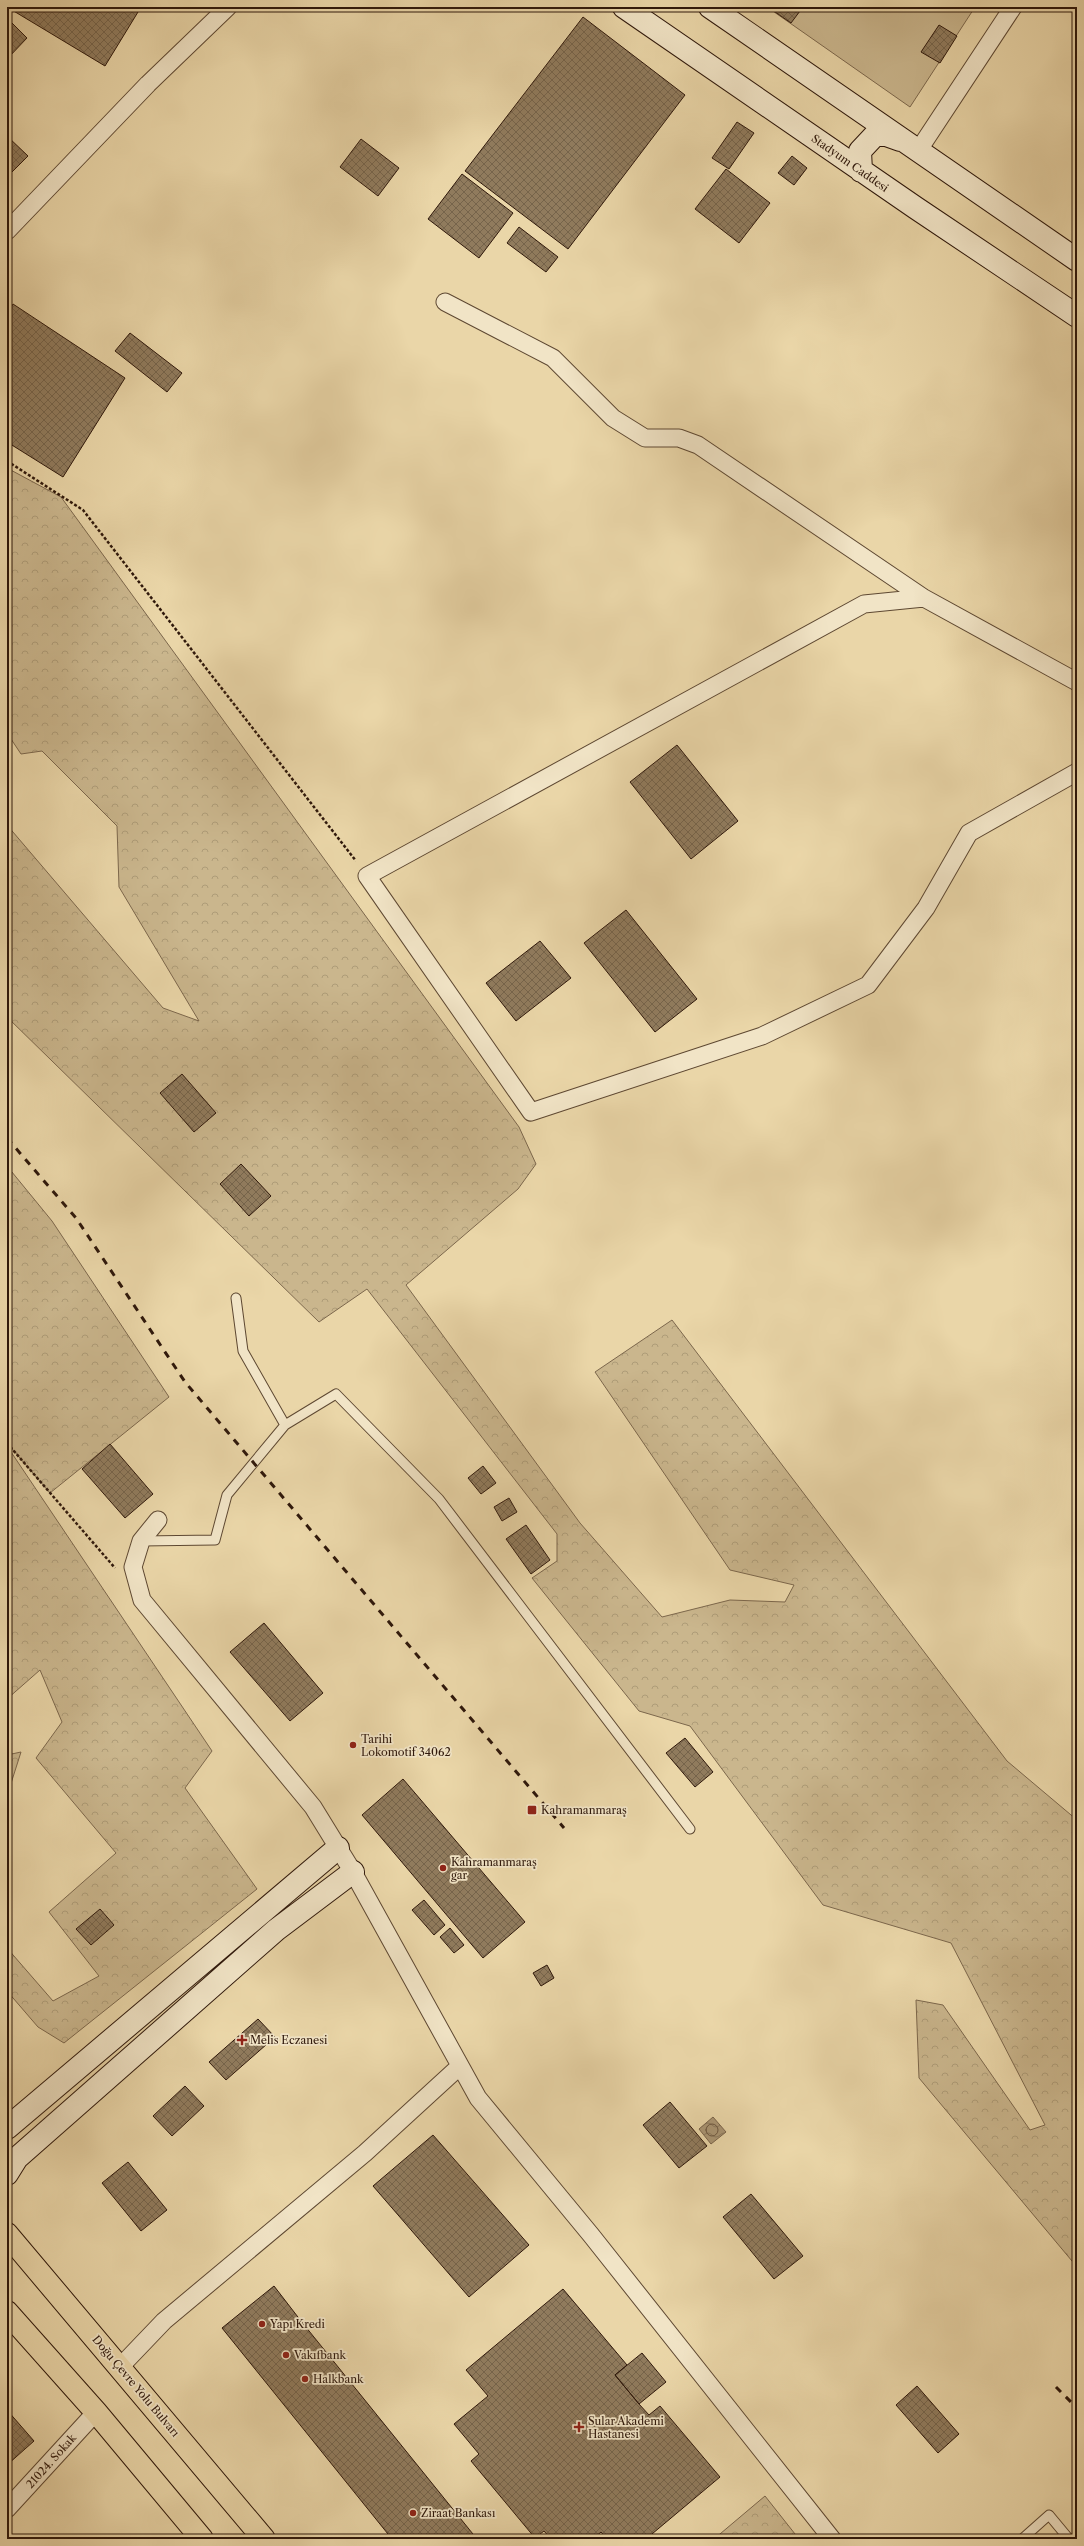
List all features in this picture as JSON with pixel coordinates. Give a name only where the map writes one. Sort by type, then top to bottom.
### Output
[{"type":"highway","name":"Doğu Çevre Yolu Bulvarı","points":[[7,2234],[264,2539]]},
{"type":"highway","points":[[7,2312],[96,2412],[202,2539]]},
{"type":"main road","name":"Stadyum Caddesi","points":[[624,7],[861,171],[1077,316]]},
{"type":"main road","points":[[710,7],[1077,260]]},
{"type":"main road","points":[[861,171],[860,151],[875,135],[886,135],[910,146]]},
{"type":"main road","points":[[7,2128],[338,1848]]},
{"type":"main road","points":[[7,2174],[17,2158],[276,1930],[352,1872]]},
{"type":"street","points":[[7,231],[148,84],[228,7]]},
{"type":"street","points":[[910,146],[1012,7]]},
{"type":"street","points":[[445,302],[553,358],[613,418],[645,438],[679,438],[698,445],[924,598],[1077,682]]},
{"type":"street","points":[[924,598],[864,604],[367,876],[531,1112],[762,1036],[868,985],[926,908],[969,833],[1077,772]]},
{"type":"street","points":[[158,1520],[141,1541],[133,1567],[142,1600],[313,1807],[352,1872],[478,2098],[592,2235],[832,2539]]},
{"type":"street","points":[[120,2367],[164,2321],[365,2153],[460,2066]]},
{"type":"street","name":"21024. Sokak","points":[[7,2509],[96,2412]]},
{"type":"lane","points":[[236,1298],[243,1351],[285,1425]]},
{"type":"lane","points":[[141,1541],[215,1540],[227,1494],[285,1425],[336,1394],[438,1499],[690,1829]]},
{"type":"lane","points":[[1022,2539],[1049,2515],[1069,2539]]},
{"type":"path","points":[[7,461],[83,510],[367,876]]},
{"type":"path","points":[[7,1443],[116,1570]]},
{"type":"green space","points":[[767,7],[975,7],[910,107]]},
{"type":"green space","points":[[7,468],[61,497],[519,1127],[536,1164],[518,1189],[406,1285],[580,1523],[662,1617],[730,1600],[785,1602],[794,1585],[730,1570],[595,1372],[672,1320],[1007,1761],[1077,1820],[1077,2267],[919,2078],[916,2000],[943,2005],[1030,2130],[1045,2125],[951,1943],[823,1905],[690,1726],[639,1711],[532,1578],[557,1561],[557,1534],[367,1289],[319,1322],[7,1017],[7,825],[163,1008],[199,1021],[119,887],[117,826],[42,751],[21,754],[7,733]]},
{"type":"green space","points":[[7,1166],[52,1221],[169,1397],[50,1493],[7,1443]]},
{"type":"green space","points":[[7,1446],[212,1751],[185,1788],[257,1889],[64,2043],[38,2027],[7,1991],[7,1948],[53,2001],[99,1976],[49,1912],[116,1853],[36,1758],[62,1722],[40,1670],[7,1699]]},
{"type":"green space","points":[[21,1752],[7,1796],[7,1755]]},
{"type":"green space","points":[[765,2496],[799,2539],[714,2539]]},
{"type":"water","points":[[713,2117],[726,2132],[711,2144],[699,2129]]},
{"type":"building","points":[[7,7],[130,7],[138,12],[105,66]]},
{"type":"building","points":[[768,7],[803,7],[791,23]]},
{"type":"building","points":[[583,17],[685,95],[568,249],[465,171]]},
{"type":"building","points":[[7,18],[27,38],[8,58],[7,58]]},
{"type":"building","points":[[939,25],[957,36],[940,63],[921,52]]},
{"type":"building","points":[[737,122],[754,133],[729,169],[712,158]]},
{"type":"building","points":[[7,136],[28,156],[7,177]]},
{"type":"building","points":[[361,139],[399,168],[378,196],[340,167]]},
{"type":"building","points":[[792,156],[807,168],[794,185],[778,173]]},
{"type":"building","points":[[726,169],[770,203],[739,243],[695,209]]},
{"type":"building","points":[[462,174],[513,213],[479,258],[428,219]]},
{"type":"building","points":[[519,227],[558,257],[546,272],[507,243]]},
{"type":"building","points":[[13,304],[125,378],[63,477],[7,442],[7,315]]},
{"type":"building","points":[[130,333],[182,373],[167,392],[115,351]]},
{"type":"building","points":[[677,745],[738,821],[691,859],[630,782]]},
{"type":"building","points":[[626,910],[697,999],[655,1032],[584,943]]},
{"type":"building","points":[[540,941],[571,978],[516,1021],[486,983]]},
{"type":"building","points":[[182,1074],[216,1113],[194,1132],[160,1093]]},
{"type":"building","points":[[241,1164],[271,1196],[249,1216],[220,1184]]},
{"type":"building","points":[[110,1444],[153,1494],[125,1518],[82,1469]]},
{"type":"building","points":[[483,1466],[496,1483],[481,1494],[468,1478]]},
{"type":"building","points":[[509,1498],[517,1512],[502,1521],[494,1507]]},
{"type":"building","points":[[526,1525],[550,1560],[531,1574],[506,1539]]},
{"type":"building","points":[[264,1623],[323,1693],[290,1721],[230,1652]]},
{"type":"building","points":[[685,1738],[713,1772],[695,1787],[666,1753]]},
{"type":"building","name":"Kahramanmaraş gar","points":[[403,1779],[525,1922],[483,1958],[362,1815]]},
{"type":"building","points":[[424,1900],[445,1925],[434,1935],[412,1910]]},
{"type":"building","points":[[100,1909],[114,1925],[91,1945],[76,1929]]},
{"type":"building","points":[[450,1928],[464,1945],[454,1953],[440,1937]]},
{"type":"building","points":[[547,1965],[554,1978],[541,1986],[533,1973]]},
{"type":"building","points":[[258,2019],[275,2037],[226,2080],[209,2062]]},
{"type":"building","points":[[185,2086],[204,2106],[172,2136],[153,2116]]},
{"type":"building","points":[[670,2102],[707,2146],[679,2168],[643,2125]]},
{"type":"building","points":[[433,2135],[529,2245],[469,2297],[373,2186]]},
{"type":"building","points":[[128,2162],[167,2210],[141,2231],[102,2183]]},
{"type":"building","points":[[751,2194],[803,2256],[774,2279],[723,2217]]},
{"type":"building","points":[[274,2286],[477,2539],[392,2539],[222,2328]]},
{"type":"building","points":[[563,2289],[627,2365],[615,2375],[639,2404],[649,2415],[660,2406],[720,2477],[646,2539],[607,2539],[601,2532],[593,2539],[551,2539],[544,2531],[535,2538],[471,2461],[479,2454],[454,2424],[488,2396],[466,2370]]},
{"type":"building","points":[[642,2353],[666,2382],[639,2404],[615,2375]]},
{"type":"building","points":[[917,2386],[959,2434],[938,2453],[896,2405]]},
{"type":"building","points":[[7,2410],[34,2441],[7,2465]]},
{"type":"railway","points":[[7,1138],[76,1218],[185,1382],[564,1828]]},
{"type":"railway","points":[[1056,2387],[1077,2408]]},
{"type":"place","name":"Tarihi Lokomotif 34062","points":[[353,1745]]},
{"type":"place","name":"Kahramanmaraş","points":[[532,1810]]},
{"type":"place","name":"Kahramanmaraş gar","points":[[443,1868]]},
{"type":"place","name":"Melis Eczanesi","points":[[242,2040]]},
{"type":"place","name":"Yapı Kredi","points":[[262,2324]]},
{"type":"place","name":"Vakıfbank","points":[[286,2355]]},
{"type":"place","name":"Halkbank","points":[[305,2379]]},
{"type":"place","name":"Sular Akademi Hastanesi","points":[[579,2427]]},
{"type":"place","name":"Ziraat Bankası","points":[[413,2513]]}]
